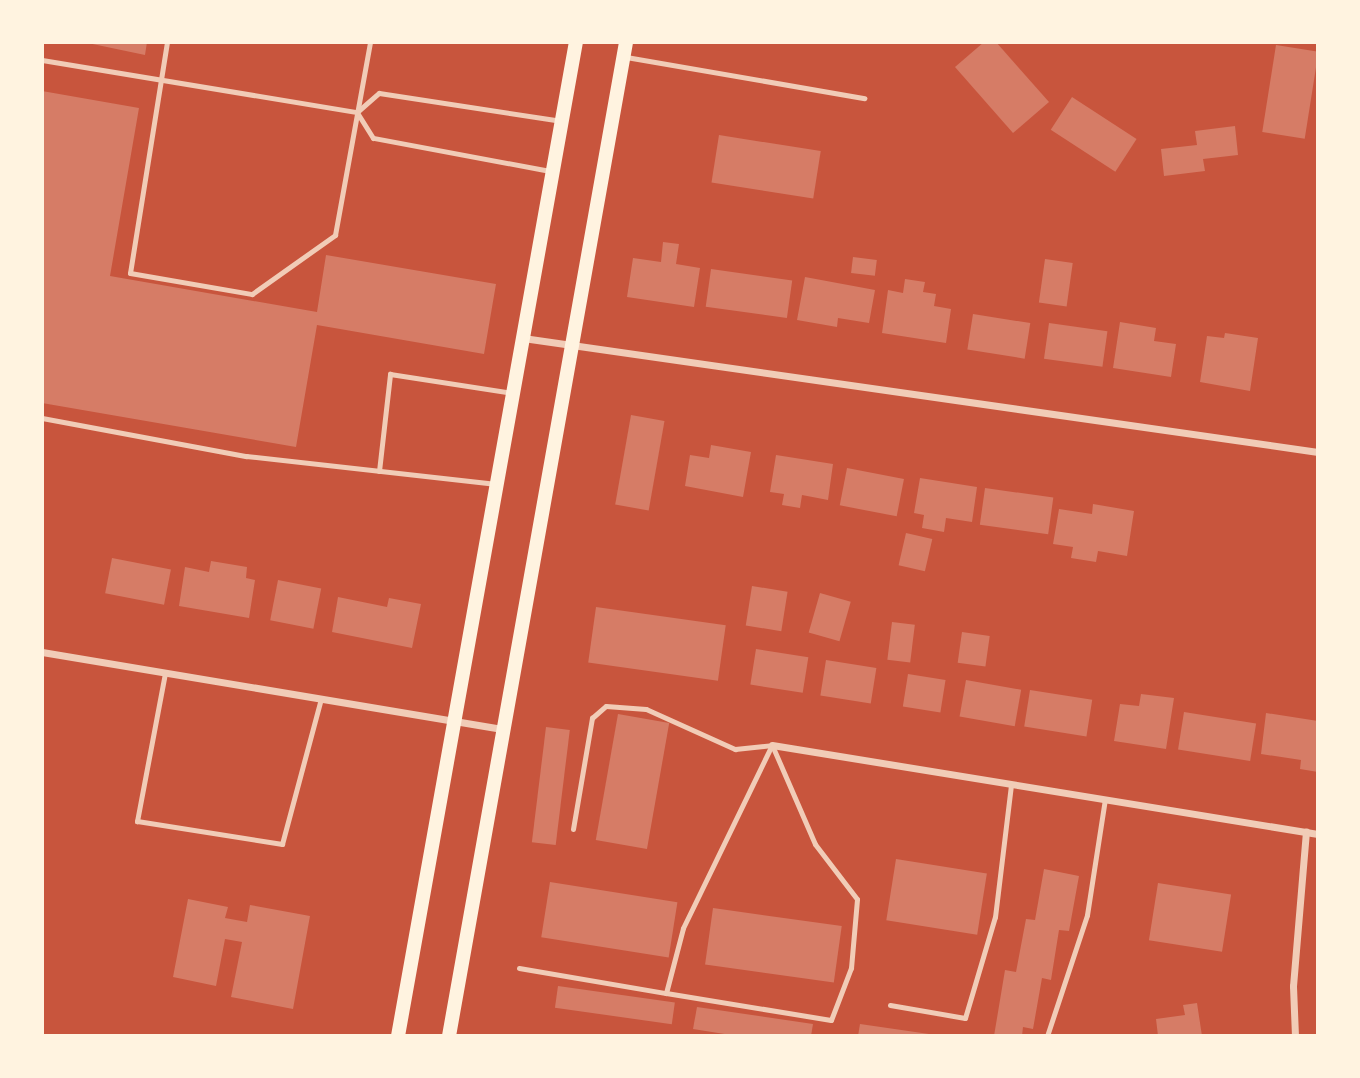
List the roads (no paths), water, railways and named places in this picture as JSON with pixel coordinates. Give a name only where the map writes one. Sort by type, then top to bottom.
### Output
[{"type":"main road","points":[[398,1036],[576,42]]},
{"type":"main road","points":[[449,1036],[625,49]]},
{"type":"street","points":[[523,338],[1318,453]]},
{"type":"street","points":[[42,652],[504,729]]},
{"type":"street","points":[[772,746],[1318,834]]},
{"type":"street","points":[[1295,1036],[1293,986],[1306,832]]},
{"type":"lane","points":[[167,42],[130,272],[252,294],[335,235],[370,42]]},
{"type":"lane","points":[[625,49],[864,98]]},
{"type":"lane","points":[[42,60],[357,112],[373,138],[553,172]]},
{"type":"lane","points":[[357,112],[379,93],[562,121]]},
{"type":"lane","points":[[379,471],[390,374],[513,393]]},
{"type":"lane","points":[[42,418],[246,456],[496,484]]},
{"type":"lane","points":[[165,673],[137,821],[282,844],[321,698]]},
{"type":"lane","points":[[573,829],[592,718],[606,706],[646,709],[736,749],[772,746]]},
{"type":"lane","points":[[666,993],[682,928],[772,746]]},
{"type":"lane","points":[[519,968],[831,1020],[851,968],[857,899],[816,844],[772,746]]},
{"type":"lane","points":[[890,1005],[965,1018],[995,918],[1011,784]]},
{"type":"lane","points":[[1047,1036],[1087,915],[1105,799]]}]
